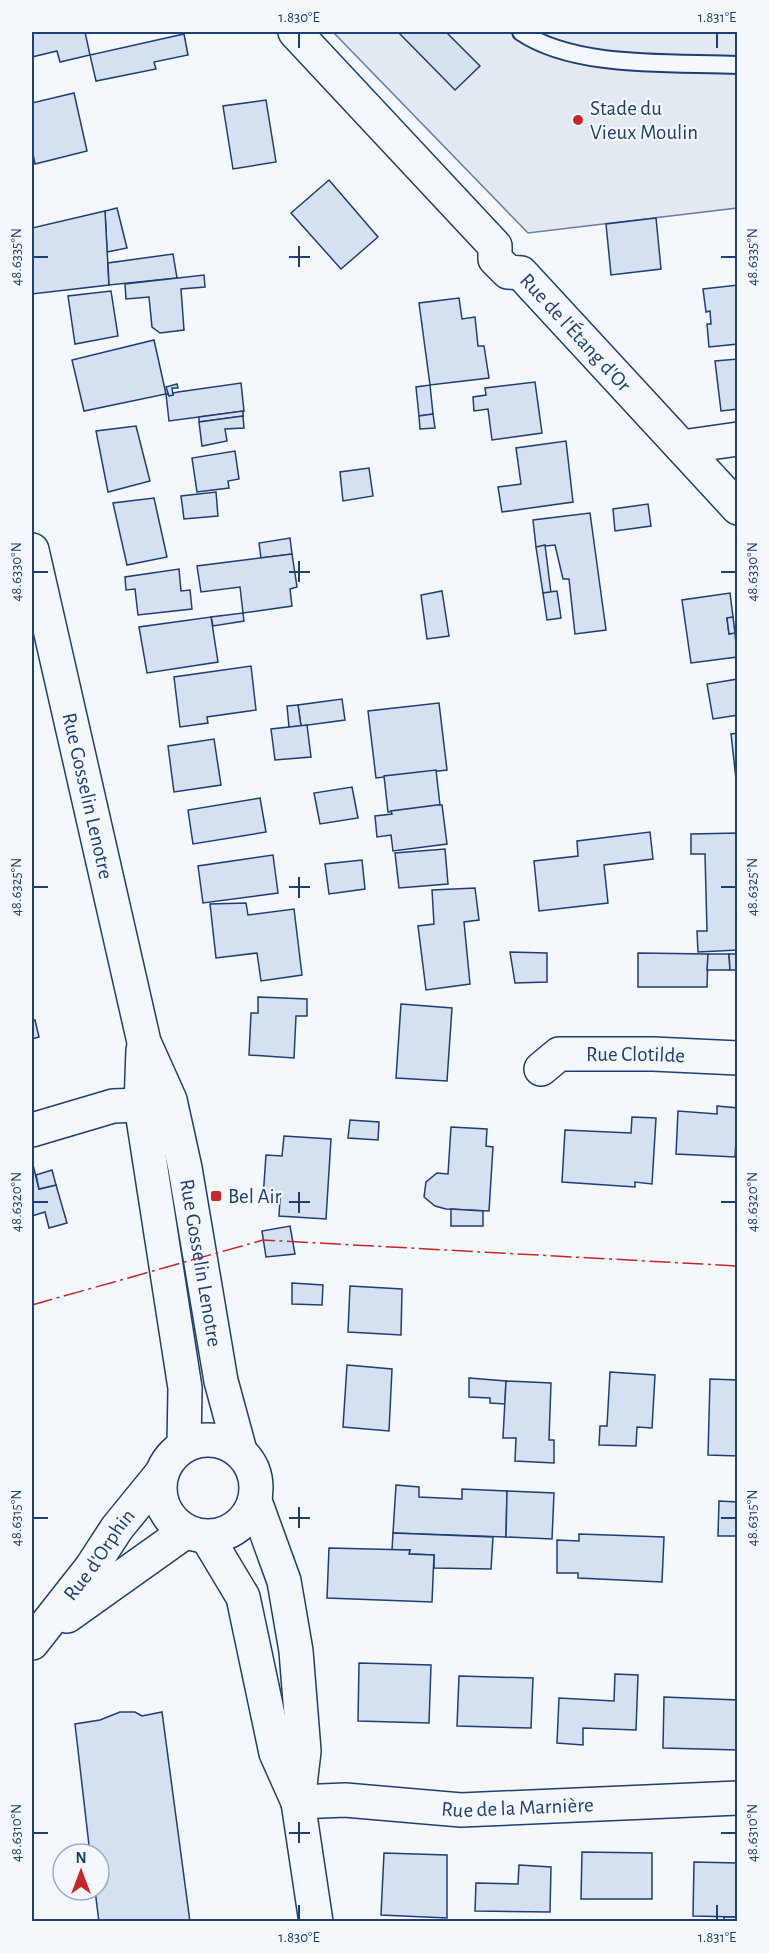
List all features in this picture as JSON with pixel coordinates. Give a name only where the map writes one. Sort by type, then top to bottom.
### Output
[{"type":"main road","name":"Rue de l'Étang d'Or","points":[[295,32],[495,246],[495,259],[508,272],[521,273],[738,508]]},
{"type":"main road","points":[[682,447],[738,439]]},
{"type":"main road","name":"Rue Gosselin Lenotre","points":[[32,550],[144,1042],[170,1100],[221,1381],[240,1452]]},
{"type":"main road","name":"Rue Gosselin Lenotre","points":[[144,1042],[141,1105],[185,1388],[184,1446]]},
{"type":"main road","name":"Rue Clotilde","points":[[541,1069],[559,1054],[653,1054],[738,1058]]},
{"type":"main road","points":[[32,1130],[113,1106],[141,1105],[184,1168]]},
{"type":"main road","points":[[196,1534],[223,1535],[237,1527],[248,1516],[255,1501],[256,1484],[253,1468],[240,1452],[213,1440],[198,1441],[184,1446],[166,1463],[161,1474],[159,1491],[163,1507],[172,1521],[196,1534],[243,1597],[276,1753],[298,1802]]},
{"type":"main road","name":"Rue d'Orphin","points":[[34,1637],[91,1568],[117,1528],[161,1474]]},
{"type":"main road","points":[[255,1501],[284,1581],[296,1651],[304,1751],[298,1802],[316,1922]]},
{"type":"main road","name":"Rue d'Orphin","points":[[34,1637],[196,1534]]},
{"type":"main road","name":"Rue de la Marnière","points":[[298,1802],[345,1800],[461,1810],[738,1798]]},
{"type":"lane","points":[[521,32],[539,44],[605,59],[738,65]]},
{"type":"shaded area","name":"Stade du Vieux Moulin","points":[[333,32],[737,32],[737,208],[528,233]]},
{"type":"building","points":[[32,32],[85,32],[90,55],[60,62],[57,51],[32,57]]},
{"type":"building","points":[[398,32],[446,32],[480,66],[455,90]]},
{"type":"building","points":[[184,34],[188,55],[154,62],[156,69],[96,81],[90,55]]},
{"type":"building","points":[[74,93],[87,151],[35,164],[32,149],[32,103]]},
{"type":"building","points":[[266,100],[276,162],[233,169],[223,106]]},
{"type":"building","points":[[329,180],[378,237],[341,269],[291,213]]},
{"type":"building","points":[[117,208],[127,248],[107,252],[105,211]]},
{"type":"building","points":[[105,211],[109,285],[32,294],[32,228]]},
{"type":"building","points":[[656,218],[661,269],[611,275],[606,224]]},
{"type":"building","points":[[173,254],[177,278],[109,285],[108,263]]},
{"type":"building","points":[[204,275],[205,287],[181,289],[184,330],[160,333],[152,327],[149,297],[126,299],[125,284]]},
{"type":"building","points":[[738,285],[738,344],[709,347],[707,324],[711,324],[710,311],[706,312],[703,289]]},
{"type":"building","points":[[111,291],[118,336],[75,344],[68,296]]},
{"type":"building","points":[[459,298],[462,319],[475,317],[478,346],[484,346],[489,378],[430,385],[419,303]]},
{"type":"building","points":[[154,340],[166,394],[84,411],[72,360]]},
{"type":"building","points":[[738,359],[738,409],[721,411],[715,361]]},
{"type":"building","points":[[535,382],[542,433],[492,440],[488,409],[474,411],[473,397],[486,395],[485,388]]},
{"type":"building","points":[[241,383],[244,411],[169,421],[166,394],[173,395],[178,392]]},
{"type":"building","points":[[177,384],[178,388],[172,388],[173,395],[169,396],[166,387]]},
{"type":"building","points":[[430,385],[433,414],[419,416],[416,387]]},
{"type":"building","points":[[243,411],[243,416],[199,422],[199,417]]},
{"type":"building","points":[[433,414],[435,428],[420,429],[419,416]]},
{"type":"building","points":[[243,416],[244,428],[225,429],[227,441],[202,446],[199,422]]},
{"type":"building","points":[[136,426],[150,481],[108,492],[96,431]]},
{"type":"building","points":[[566,441],[573,502],[502,512],[498,487],[521,484],[516,448]]},
{"type":"building","points":[[235,451],[239,479],[228,481],[229,488],[197,492],[192,458]]},
{"type":"building","points":[[369,468],[373,496],[343,501],[340,472]]},
{"type":"building","points":[[216,492],[218,516],[184,519],[181,496]]},
{"type":"building","points":[[154,498],[167,557],[127,565],[113,503]]},
{"type":"building","points":[[648,504],[651,526],[615,531],[613,509]]},
{"type":"building","points":[[590,513],[606,630],[575,634],[569,579],[563,579],[555,545],[536,547],[533,520]]},
{"type":"building","points":[[290,538],[292,554],[261,558],[259,543]]},
{"type":"building","points":[[545,545],[551,593],[543,593],[536,547]]},
{"type":"building","points":[[292,554],[297,587],[290,589],[292,606],[243,613],[240,587],[201,592],[197,566]]},
{"type":"building","points":[[179,569],[181,591],[190,590],[192,609],[138,615],[135,589],[126,590],[125,577]]},
{"type":"building","points":[[442,591],[449,636],[427,639],[421,595]]},
{"type":"building","points":[[557,591],[561,618],[547,620],[543,593]]},
{"type":"building","points":[[730,593],[733,617],[727,618],[729,634],[735,633],[737,657],[691,663],[682,600]]},
{"type":"building","points":[[243,613],[244,621],[213,626],[211,617]]},
{"type":"building","points":[[211,617],[218,662],[147,673],[139,627]]},
{"type":"building","points":[[733,617],[735,633],[729,634],[727,618]]},
{"type":"building","points":[[251,666],[256,710],[207,717],[208,723],[180,727],[174,677]]},
{"type":"building","points":[[738,679],[738,715],[713,719],[707,684]]},
{"type":"building","points":[[342,699],[345,720],[301,726],[298,705]]},
{"type":"building","points":[[439,703],[447,770],[376,778],[368,711]]},
{"type":"building","points":[[298,705],[301,726],[289,727],[287,706]]},
{"type":"building","points":[[307,725],[311,757],[275,760],[271,729]]},
{"type":"building","points":[[738,733],[738,788],[737,788],[731,734]]},
{"type":"building","points":[[214,739],[221,785],[174,792],[168,746]]},
{"type":"building","points":[[436,770],[440,805],[388,812],[384,776]]},
{"type":"building","points":[[352,787],[358,818],[320,824],[314,793]]},
{"type":"building","points":[[260,798],[266,832],[193,844],[188,810]]},
{"type":"building","points":[[442,805],[447,844],[393,851],[391,835],[377,837],[375,816],[392,814],[391,811]]},
{"type":"building","points":[[650,832],[653,859],[604,865],[608,903],[539,911],[534,861],[578,856],[577,841]]},
{"type":"building","points":[[738,833],[738,950],[698,952],[697,931],[707,931],[705,854],[691,854],[691,834]]},
{"type":"building","points":[[445,849],[448,884],[399,888],[395,853]]},
{"type":"building","points":[[273,855],[278,893],[203,903],[198,866]]},
{"type":"building","points":[[362,860],[365,889],[329,894],[325,864]]},
{"type":"building","points":[[475,888],[479,920],[464,922],[470,984],[426,990],[418,926],[434,924],[432,890]]},
{"type":"building","points":[[246,903],[248,915],[294,909],[302,975],[261,981],[257,953],[216,958],[210,904]]},
{"type":"building","points":[[510,952],[547,953],[547,982],[515,983]]},
{"type":"building","points":[[638,953],[708,954],[707,987],[638,987]]},
{"type":"building","points":[[708,954],[729,954],[730,970],[707,970]]},
{"type":"building","points":[[729,954],[738,954],[738,970],[730,970]]},
{"type":"building","points":[[258,997],[307,999],[307,1016],[296,1016],[294,1058],[249,1055],[251,1013],[258,1013]]},
{"type":"building","points":[[401,1004],[452,1008],[447,1081],[396,1078]]},
{"type":"building","points":[[35,1020],[39,1037],[32,1039],[32,1021]]},
{"type":"building","points":[[717,1106],[738,1108],[735,1157],[676,1154],[678,1111],[717,1114]]},
{"type":"building","points":[[632,1117],[656,1118],[652,1184],[635,1182],[635,1187],[562,1182],[565,1130],[631,1133]]},
{"type":"building","points":[[350,1120],[379,1122],[378,1140],[348,1138]]},
{"type":"building","points":[[451,1127],[487,1129],[486,1146],[493,1147],[489,1211],[446,1209],[435,1206],[424,1197],[426,1182],[437,1173],[448,1174]]},
{"type":"building","points":[[284,1136],[331,1139],[326,1219],[279,1216],[280,1199],[263,1198],[266,1155],[282,1156]]},
{"type":"building","points":[[32,1161],[39,1189],[56,1185],[67,1223],[49,1228],[45,1212],[32,1216]]},
{"type":"building","points":[[52,1170],[56,1185],[39,1189],[36,1175]]},
{"type":"building","points":[[451,1209],[483,1211],[483,1226],[451,1226]]},
{"type":"building","points":[[290,1226],[295,1254],[266,1257],[262,1231]]},
{"type":"building","points":[[292,1283],[323,1285],[322,1305],[292,1304]]},
{"type":"building","points":[[350,1286],[402,1289],[401,1335],[348,1332]]},
{"type":"building","points":[[347,1365],[392,1369],[389,1431],[343,1427]]},
{"type":"building","points":[[610,1372],[655,1375],[652,1428],[637,1427],[636,1446],[599,1445],[600,1426],[607,1426]]},
{"type":"building","points":[[469,1378],[506,1381],[505,1404],[490,1403],[490,1398],[469,1397]]},
{"type":"building","points":[[710,1379],[738,1380],[738,1456],[708,1455]]},
{"type":"building","points":[[506,1381],[551,1383],[549,1440],[554,1440],[554,1463],[515,1461],[516,1438],[503,1438]]},
{"type":"building","points":[[396,1485],[419,1487],[419,1497],[462,1499],[462,1489],[507,1491],[506,1537],[393,1533]]},
{"type":"building","points":[[507,1491],[554,1493],[552,1539],[506,1537]]},
{"type":"building","points":[[719,1501],[738,1502],[738,1536],[718,1536]]},
{"type":"building","points":[[393,1533],[493,1537],[491,1569],[434,1568],[434,1555],[409,1554],[410,1550],[392,1550]]},
{"type":"building","points":[[579,1534],[664,1537],[662,1582],[578,1578],[578,1573],[557,1573],[557,1540],[579,1541]]},
{"type":"building","points":[[329,1548],[410,1550],[409,1554],[434,1555],[432,1602],[327,1598]]},
{"type":"building","points":[[359,1663],[431,1665],[429,1723],[358,1721]]},
{"type":"building","points":[[615,1674],[638,1675],[636,1730],[583,1728],[583,1745],[557,1743],[559,1698],[614,1701]]},
{"type":"building","points":[[459,1676],[533,1678],[531,1728],[457,1726]]},
{"type":"building","points":[[664,1697],[738,1700],[738,1750],[663,1748]]},
{"type":"building","points":[[120,1712],[135,1712],[142,1716],[162,1712],[190,1922],[99,1922],[96,1902],[111,1902],[111,1842],[89,1842],[75,1724],[100,1720]]},
{"type":"building","points":[[582,1852],[652,1853],[652,1899],[581,1899]]},
{"type":"building","points":[[384,1853],[447,1855],[447,1918],[381,1915]]},
{"type":"building","points":[[694,1862],[738,1863],[738,1917],[693,1916]]},
{"type":"building","points":[[519,1865],[551,1867],[550,1912],[475,1911],[476,1883],[518,1884]]},
{"type":"building","points":[[724,1917],[738,1917],[738,1922],[724,1922]]},
{"type":"power","points":[[32,1305],[263,1240],[738,1266]]},
{"type":"place","name":"Stade du Vieux Moulin","points":[[578,120]]},
{"type":"place","name":"Bel Air","points":[[216,1196]]}]
